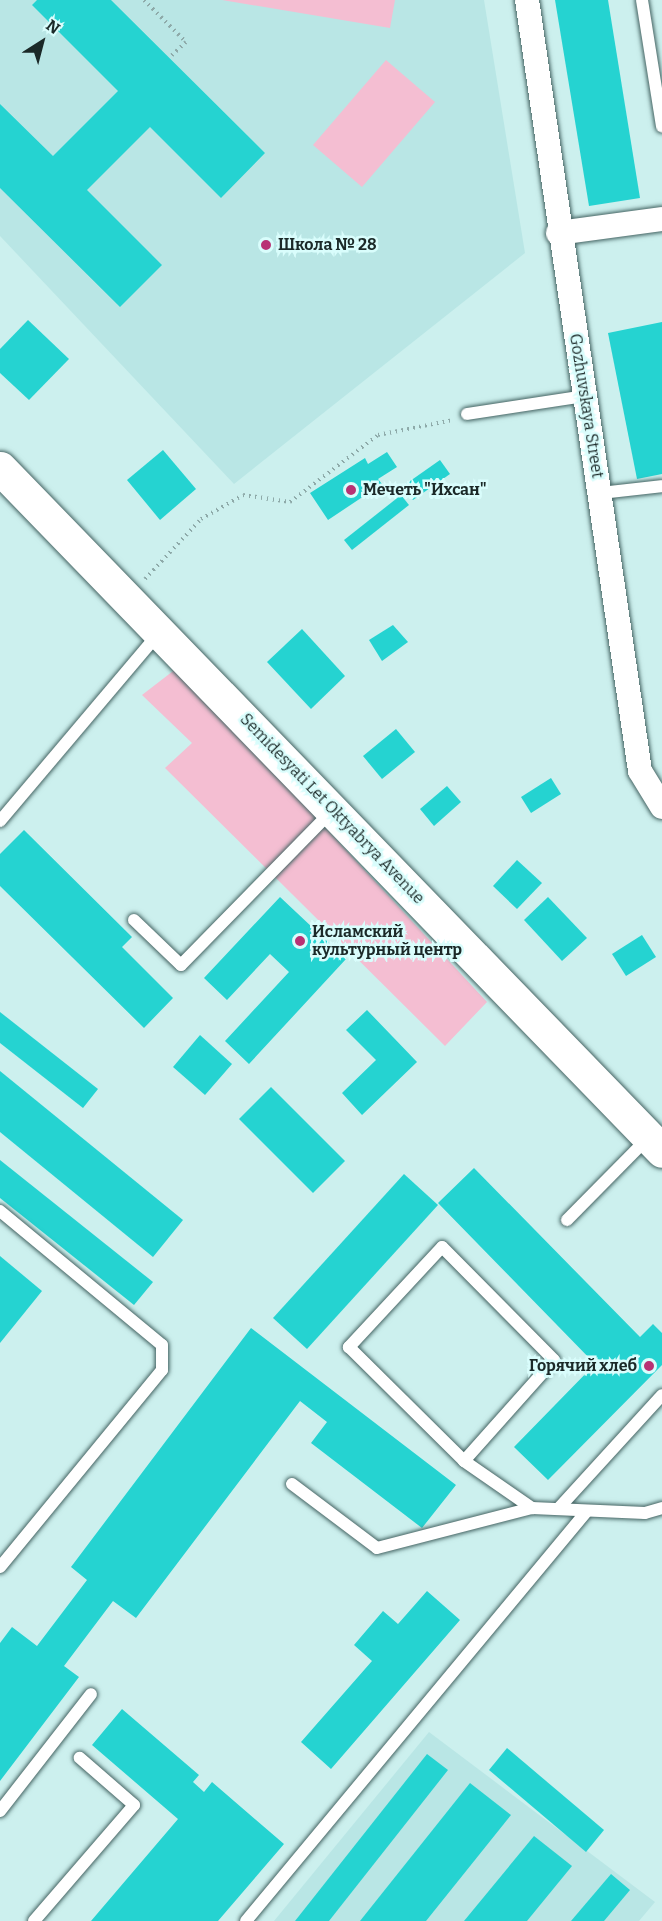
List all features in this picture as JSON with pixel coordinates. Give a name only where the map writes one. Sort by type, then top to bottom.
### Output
[{"type":"main road","name":"Semidesyati Let Oktyabrya Avenue","points":[[0,468],[655,1144]]},
{"type":"street","name":"Gozhuvskaya Street","points":[[527,0],[558,232],[600,493],[640,771],[662,807]]},
{"type":"street","points":[[558,232],[662,219]]},
{"type":"lane","points":[[642,0],[662,126]]},
{"type":"lane","points":[[467,414],[585,396]]},
{"type":"lane","points":[[600,493],[662,486]]},
{"type":"lane","points":[[0,821],[160,632]]},
{"type":"lane","points":[[134,920],[181,965],[333,810]]},
{"type":"lane","points":[[567,1220],[655,1144]]},
{"type":"lane","points":[[0,1211],[162,1345],[162,1370],[0,1567]]},
{"type":"lane","points":[[464,1461],[554,1360],[442,1247],[349,1347],[464,1461],[532,1508]]},
{"type":"lane","points":[[558,1509],[662,1395]]},
{"type":"lane","points":[[292,1484],[377,1548],[532,1508],[645,1513],[662,1508]]},
{"type":"lane","points":[[246,1921],[587,1510]]},
{"type":"lane","points":[[0,1811],[91,1694]]},
{"type":"lane","points":[[34,1921],[134,1805],[80,1758]]},
{"type":"path","points":[[144,0],[186,42],[169,58]]},
{"type":"path","points":[[128,598],[201,519],[243,495],[290,502],[378,435],[467,414]]},
{"type":"shaded area","name":"Школа № 28","points":[[0,0],[484,0],[525,253],[234,484],[0,236]]},
{"type":"shaded area","points":[[222,0],[395,0],[390,28]]},
{"type":"shaded area","points":[[386,60],[435,102],[362,187],[313,145]]},
{"type":"shaded area","points":[[177,668],[487,1002],[445,1046],[165,768],[192,743],[142,695]]},
{"type":"shaded area","points":[[429,1732],[655,1902],[639,1921],[274,1921]]},
{"type":"building","points":[[37,0],[111,0],[265,153],[221,198],[150,127],[87,190],[162,265],[120,307],[0,188],[0,104],[53,156],[118,91],[32,5]]},
{"type":"building","points":[[555,0],[608,0],[640,198],[589,206]]},
{"type":"building","points":[[28,320],[69,359],[29,400],[0,373],[0,349]]},
{"type":"building","points":[[662,322],[662,474],[637,479],[608,333]]},
{"type":"building","points":[[163,450],[196,489],[160,520],[127,480]]},
{"type":"building","points":[[387,452],[397,467],[378,479],[382,484],[328,520],[310,493],[365,458],[368,464]]},
{"type":"building","points":[[440,460],[450,474],[413,500],[403,486]]},
{"type":"building","points":[[401,495],[409,505],[352,550],[344,540]]},
{"type":"building","points":[[393,625],[408,642],[382,661],[369,640]]},
{"type":"building","points":[[302,629],[345,676],[311,709],[267,662]]},
{"type":"building","points":[[396,729],[415,752],[382,779],[363,756]]},
{"type":"building","points":[[551,778],[561,794],[531,813],[521,797]]},
{"type":"building","points":[[447,786],[461,802],[434,826],[420,809]]},
{"type":"building","points":[[24,830],[132,937],[122,947],[173,998],[144,1028],[0,886],[0,854]]},
{"type":"building","points":[[517,860],[542,883],[517,909],[493,886]]},
{"type":"building","points":[[280,897],[346,959],[249,1064],[225,1041],[289,972],[270,954],[227,1000],[204,978]]},
{"type":"building","points":[[548,897],[587,938],[562,961],[524,920]]},
{"type":"building","points":[[642,935],[656,957],[626,976],[612,954]]},
{"type":"building","points":[[367,1010],[417,1062],[362,1115],[342,1093],[376,1060],[346,1030]]},
{"type":"building","points":[[0,1012],[98,1089],[83,1108],[0,1043]]},
{"type":"building","points":[[200,1035],[232,1064],[205,1095],[173,1067]]},
{"type":"building","points":[[0,1071],[183,1220],[153,1257],[0,1132]]},
{"type":"building","points":[[271,1087],[345,1161],[313,1193],[239,1119]]},
{"type":"building","points":[[0,1160],[153,1282],[134,1305],[0,1198]]},
{"type":"building","points":[[474,1168],[640,1337],[653,1324],[662,1333],[662,1365],[548,1480],[514,1447],[595,1364],[438,1203]]},
{"type":"building","points":[[404,1174],[438,1205],[307,1349],[273,1318]]},
{"type":"building","points":[[0,1256],[42,1291],[0,1343]]},
{"type":"building","points":[[251,1328],[456,1485],[422,1528],[311,1443],[327,1422],[300,1401],[136,1618],[113,1601],[64,1666],[79,1677],[0,1781],[0,1643],[12,1627],[37,1646],[87,1580],[71,1567]]},
{"type":"building","points":[[427,1591],[460,1620],[331,1769],[301,1742],[372,1661],[354,1645],[383,1611],[398,1624]]},
{"type":"building","points":[[122,1709],[199,1775],[193,1782],[204,1792],[212,1782],[284,1844],[218,1921],[91,1921],[178,1819],[92,1745]]},
{"type":"building","points":[[507,1748],[604,1830],[586,1852],[489,1770]]},
{"type":"building","points":[[427,1754],[448,1770],[329,1921],[295,1921]]},
{"type":"building","points":[[470,1783],[511,1815],[426,1921],[360,1921]]},
{"type":"building","points":[[534,1836],[572,1866],[527,1921],[464,1921]]},
{"type":"building","points":[[611,1874],[630,1890],[604,1921],[571,1921]]},
{"type":"place","name":"Школа № 28","points":[[266,245]]},
{"type":"place","name":"Мечеть \"Ихсан\"","points":[[351,490]]},
{"type":"place","name":"Исламский культурный центр","points":[[300,941]]},
{"type":"place","name":"Горячий хлеб","points":[[649,1366]]}]
